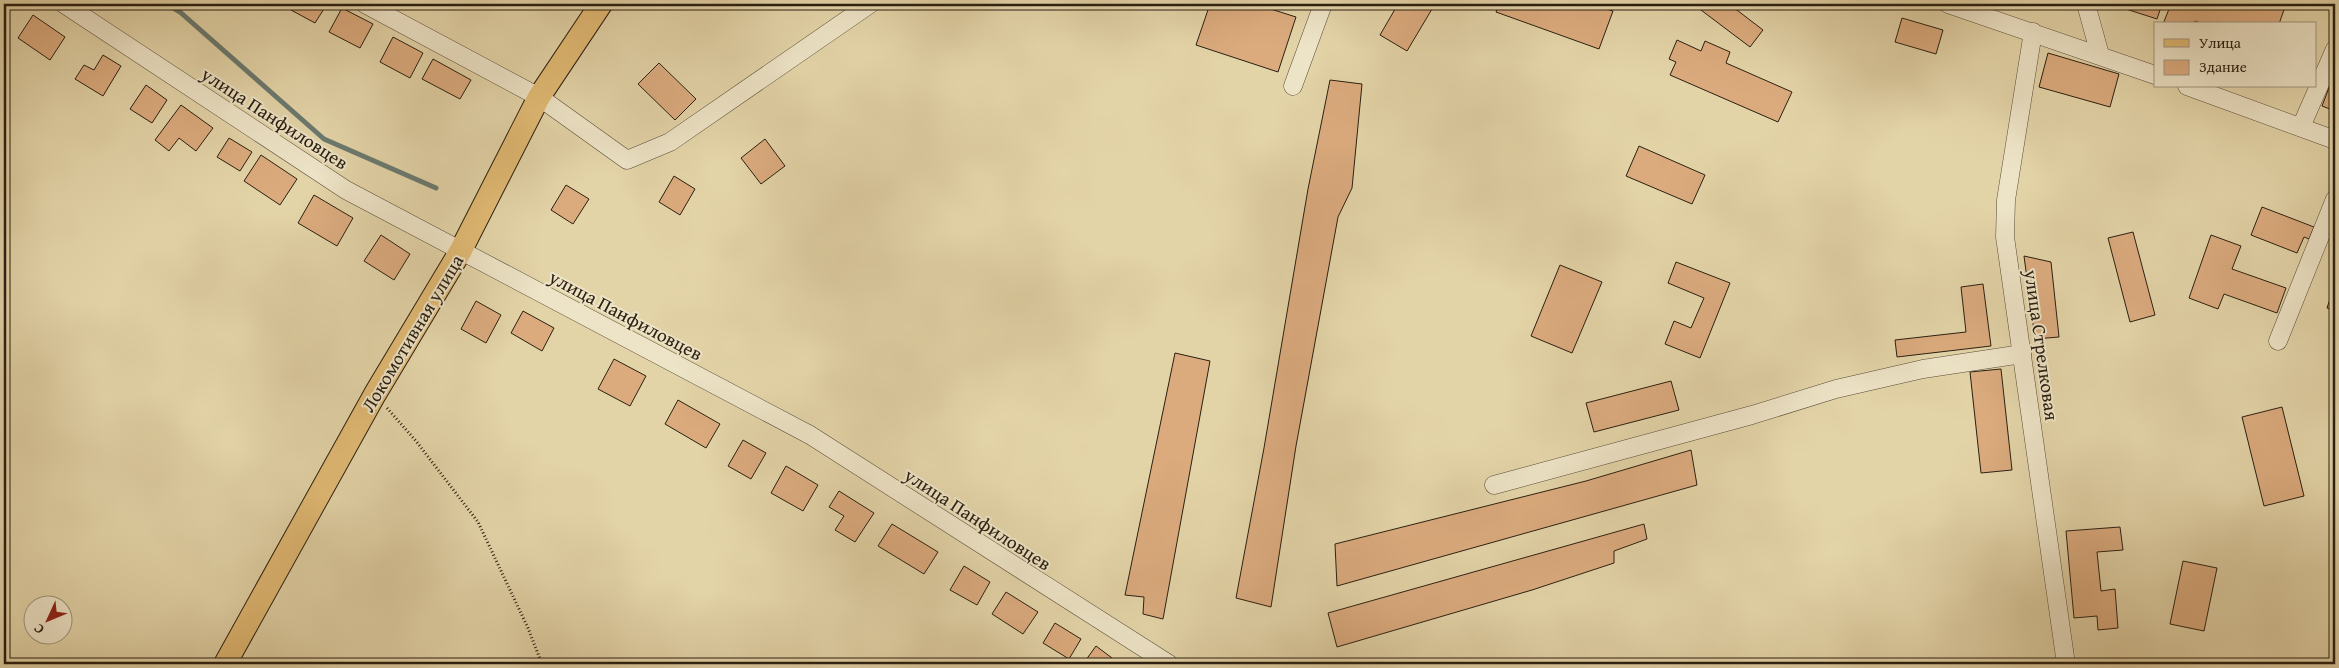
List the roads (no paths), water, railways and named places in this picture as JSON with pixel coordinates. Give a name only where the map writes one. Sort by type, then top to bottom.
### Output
[{"type":"main road","name":"Локомотивная улица","points":[[225,664],[375,394],[460,252],[538,97],[601,4]]},
{"type":"street","name":"улица Панфиловцев","points":[[64,4],[346,190],[810,436],[1169,664]]},
{"type":"street","points":[[365,4],[538,97],[627,160],[670,142],[870,4]]},
{"type":"street","points":[[1293,86],[1324,4]]},
{"type":"street","points":[[1948,4],[2154,75]]},
{"type":"street","points":[[2086,4],[2100,55]]},
{"type":"street","name":"улица Стрелковая","points":[[2033,32],[2006,200],[2005,228],[2066,664]]},
{"type":"street","points":[[2302,128],[2335,49]]},
{"type":"street","points":[[2192,88],[2335,140]]},
{"type":"street","points":[[2278,341],[2335,199]]},
{"type":"street","points":[[1494,485],[1752,415],[1836,389],[1923,369],[2022,354]]},
{"type":"waterway","points":[[167,4],[180,12],[324,139],[436,188]]}]
